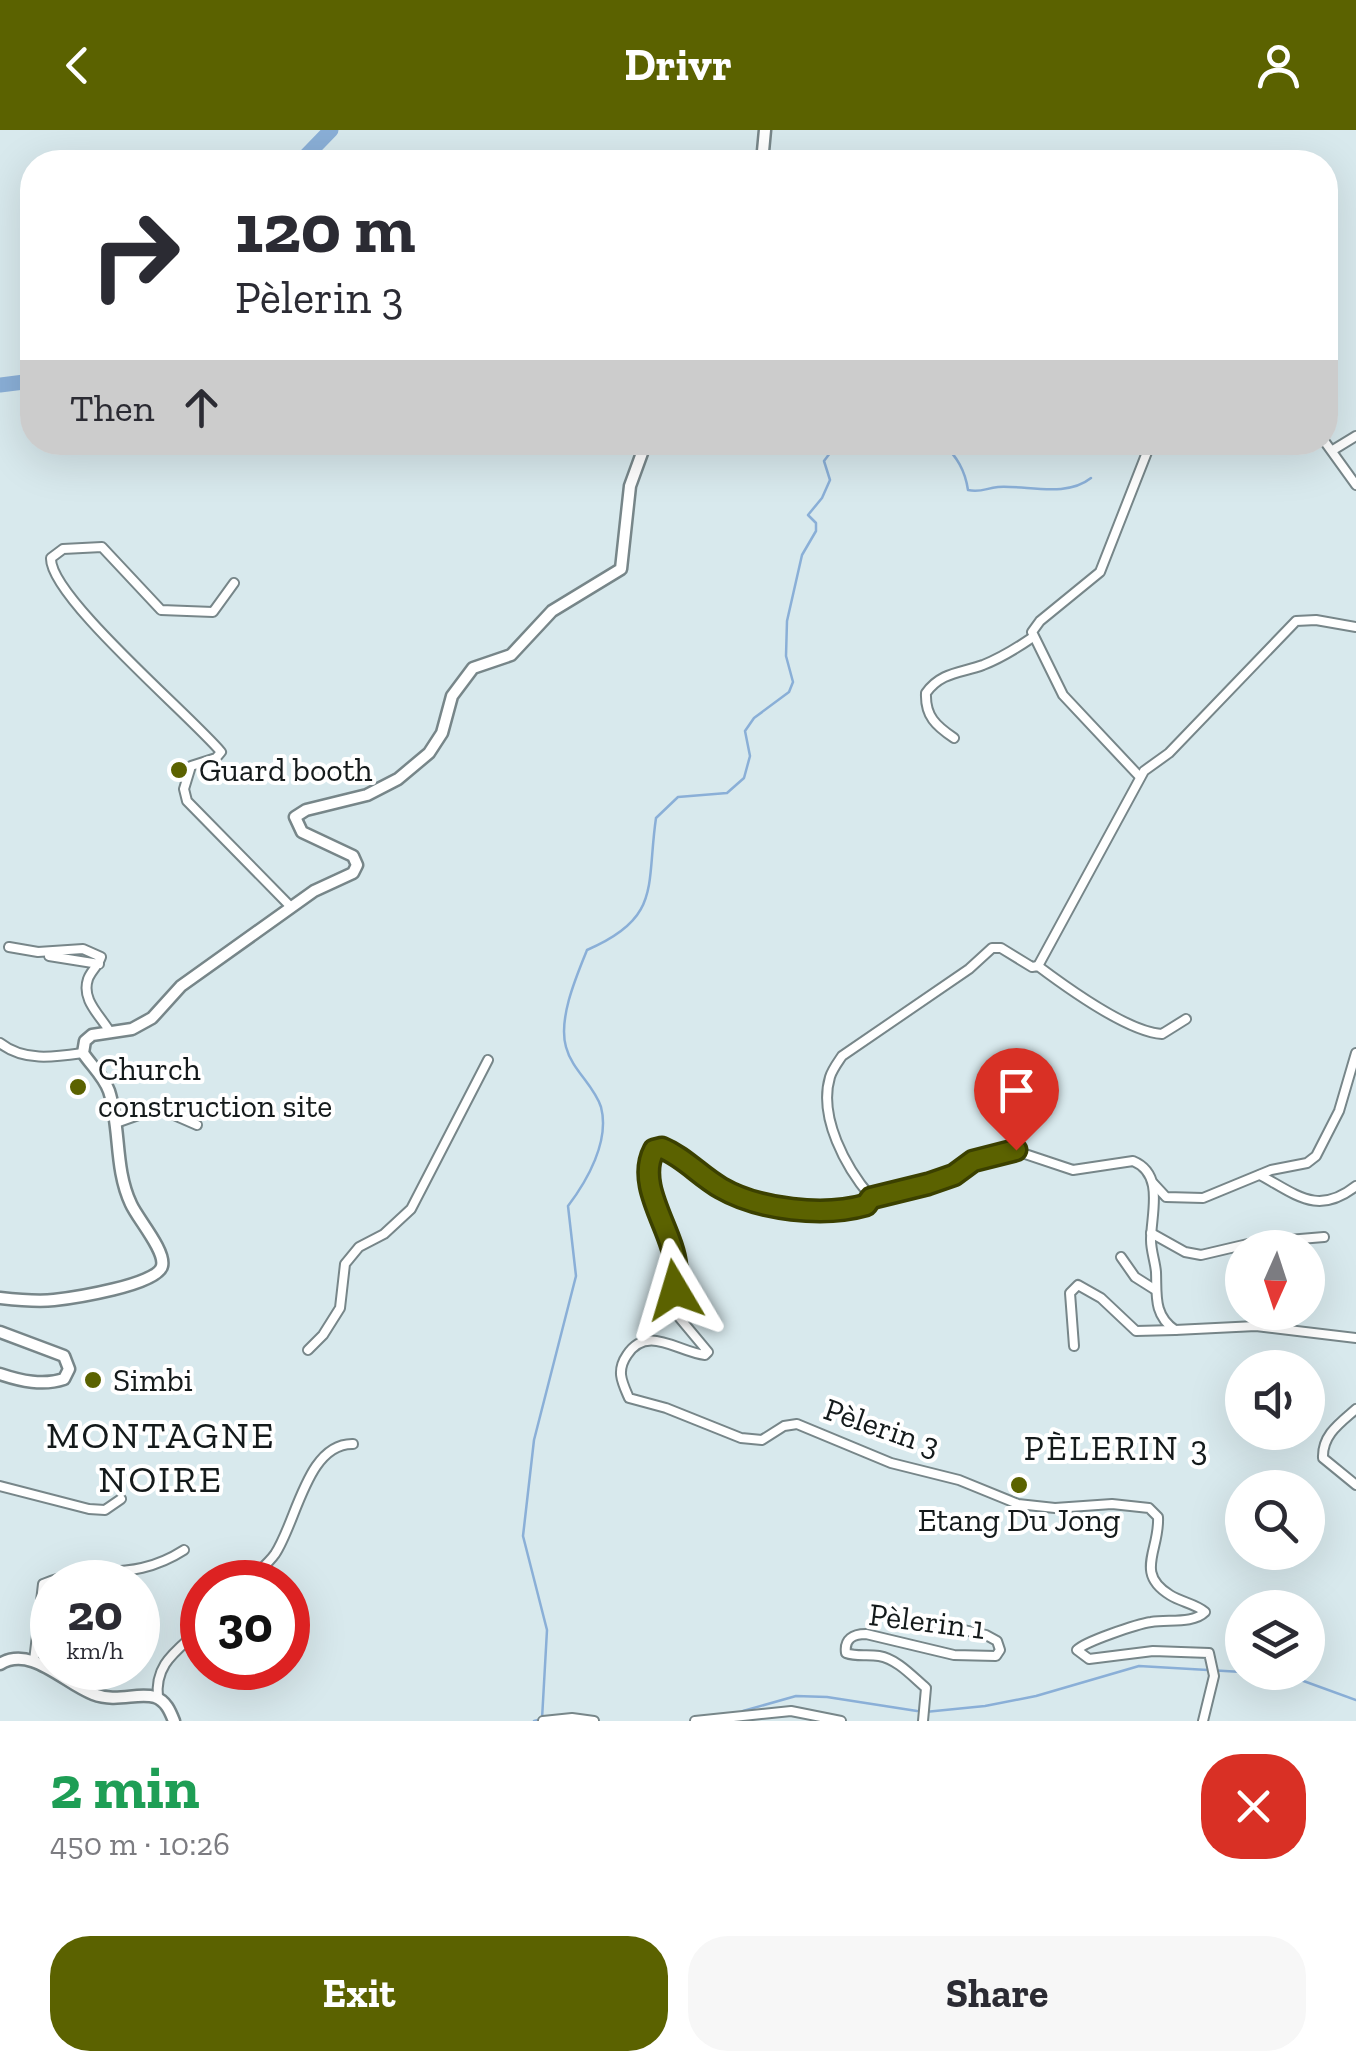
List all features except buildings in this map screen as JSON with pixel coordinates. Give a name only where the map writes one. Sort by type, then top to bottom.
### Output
[{"type":"street","points":[[0,1298],[50,1301],[91,1294],[149,1278],[160,1270],[160,1253],[130,1203],[115,1145],[116,1122],[108,1088],[83,1052],[85,1041],[92,1035],[132,1029],[152,1018],[181,986],[314,890],[353,873],[357,865],[354,856],[302,832],[296,817],[300,812],[367,795],[406,773],[442,733],[452,696],[473,668],[510,655],[552,611],[622,568],[630,486],[641,455]]},
{"type":"street","points":[[1140,776],[1063,695],[1032,632],[1100,572],[1146,455]]},
{"type":"street","points":[[1336,455],[1356,485]]},
{"type":"street","points":[[234,583],[214,612],[161,610],[102,546],[63,549],[51,558],[50,569],[73,600],[130,663],[197,724],[221,752],[216,758],[190,766],[184,789],[187,800],[291,907]]},
{"type":"street","points":[[1038,966],[1140,776],[1169,753],[1296,622],[1316,620],[1356,627]]},
{"type":"street","points":[[954,738],[937,727],[928,712],[926,693],[932,684],[940,677],[987,664],[1033,638]]},
{"type":"street","points":[[10,947],[38,952],[83,948],[100,957],[89,975],[86,991],[91,1006],[110,1032]]},
{"type":"street","points":[[1186,1018],[1162,1034],[1143,1030],[1074,992],[1038,966],[1001,948],[992,948],[969,969],[842,1056],[830,1077],[828,1102],[834,1133],[856,1180],[871,1198],[928,1184],[954,1175],[973,1161],[1016,1150],[1073,1170],[1133,1161],[1146,1170],[1166,1197],[1203,1198],[1260,1175],[1307,1163],[1316,1156],[1339,1112],[1356,1054]]},
{"type":"street","points":[[46,956],[99,964]]},
{"type":"street","points":[[0,1043],[9,1050],[34,1057],[83,1052]]},
{"type":"street","points":[[308,1350],[340,1308],[345,1264],[359,1247],[384,1234],[412,1208],[488,1060]]},
{"type":"street","points":[[116,1122],[158,1108],[196,1125]]},
{"type":"street","name":"Pèlerin 3","points":[[871,1198],[866,1205],[833,1212],[771,1208],[718,1186],[672,1152],[654,1150],[649,1160],[652,1189],[676,1266],[678,1316],[708,1352],[696,1354],[657,1339],[632,1346],[622,1362],[620,1377],[630,1398],[741,1438],[762,1440],[784,1426],[798,1424],[891,1464],[960,1480],[1018,1504],[1149,1508],[1158,1517],[1159,1536],[1150,1572],[1156,1586],[1205,1612],[1195,1619],[1146,1622],[1086,1642],[1078,1650],[1089,1659],[1193,1650],[1209,1653],[1214,1676],[1203,1721]]},
{"type":"street","points":[[1260,1175],[1318,1203],[1342,1197],[1356,1186]]},
{"type":"street","points":[[1154,1183],[1154,1289],[1164,1320],[1174,1330]]},
{"type":"street","points":[[1151,1233],[1185,1252],[1200,1255],[1225,1249]]},
{"type":"street","points":[[1121,1257],[1135,1277],[1154,1289]]},
{"type":"street","points":[[1074,1346],[1070,1293],[1078,1285],[1102,1298],[1136,1332],[1256,1326],[1356,1338]]},
{"type":"street","points":[[0,1332],[64,1356],[70,1369],[64,1379],[56,1382],[18,1380],[0,1374]]},
{"type":"street","points":[[1356,1409],[1322,1446],[1323,1458],[1356,1485]]},
{"type":"street","points":[[269,1560],[320,1458],[338,1444],[353,1444]]},
{"type":"street","points":[[0,1486],[89,1509],[105,1510],[120,1499]]},
{"type":"street","points":[[160,1566],[184,1550]]},
{"type":"street","name":"Pèlerin 1","points":[[924,1721],[926,1688],[893,1660],[855,1656],[846,1653],[845,1646],[848,1639],[866,1634],[954,1655],[996,1656],[1000,1650],[997,1642],[986,1635],[933,1623]]},
{"type":"street","points":[[158,1698],[156,1679],[180,1649]]},
{"type":"street","points":[[0,1664],[14,1658],[30,1660]]},
{"type":"street","points":[[87,1690],[110,1699],[158,1698],[174,1721]]},
{"type":"street","points":[[695,1721],[792,1711],[842,1721]]},
{"type":"street","points":[[543,1721],[594,1721]]},
{"type":"waterway","points":[[312,150],[331,130]]},
{"type":"waterway","points":[[0,385],[20,382]]},
{"type":"waterway","points":[[534,1721],[542,1719],[547,1630],[523,1536],[534,1440],[576,1276],[568,1206],[600,1147],[603,1120],[598,1099],[566,1047],[564,1024],[569,998],[587,950],[611,938],[639,912],[650,881],[656,818],[678,797],[727,793],[744,778],[750,756],[745,731],[754,718],[789,692],[793,682],[786,656],[787,621],[802,555],[816,531],[816,523],[808,515],[830,480],[824,461],[828,455]]},
{"type":"waterway","points":[[953,455],[968,490],[1070,488],[1091,478]]},
{"type":"waterway","points":[[925,1712],[1036,1696],[1139,1666],[1225,1671]]},
{"type":"waterway","points":[[1325,1689],[1356,1700]]},
{"type":"waterway","points":[[743,1711],[796,1696],[917,1711]]},
{"type":"place","name":"Guard booth","points":[[179,770]]},
{"type":"place","name":"Church construction site","points":[[78,1087]]},
{"type":"place","name":"Simbi","points":[[93,1380]]},
{"type":"place","name":"Etang Du Jong","points":[[1019,1485]]},
{"type":"district","name":"PÈLERIN 3","points":[[1117,1448]]},
{"type":"district","name":"MONTAGNE NOIRE","points":[[161,1457]]},
{"type":"route","points":[[675,1290],[673,1252],[652,1189],[649,1160],[654,1150],[672,1152],[718,1186],[745,1200],[771,1208],[833,1212],[852,1210],[866,1205],[871,1198],[928,1184],[954,1175],[973,1161],[1016,1150]]}]
